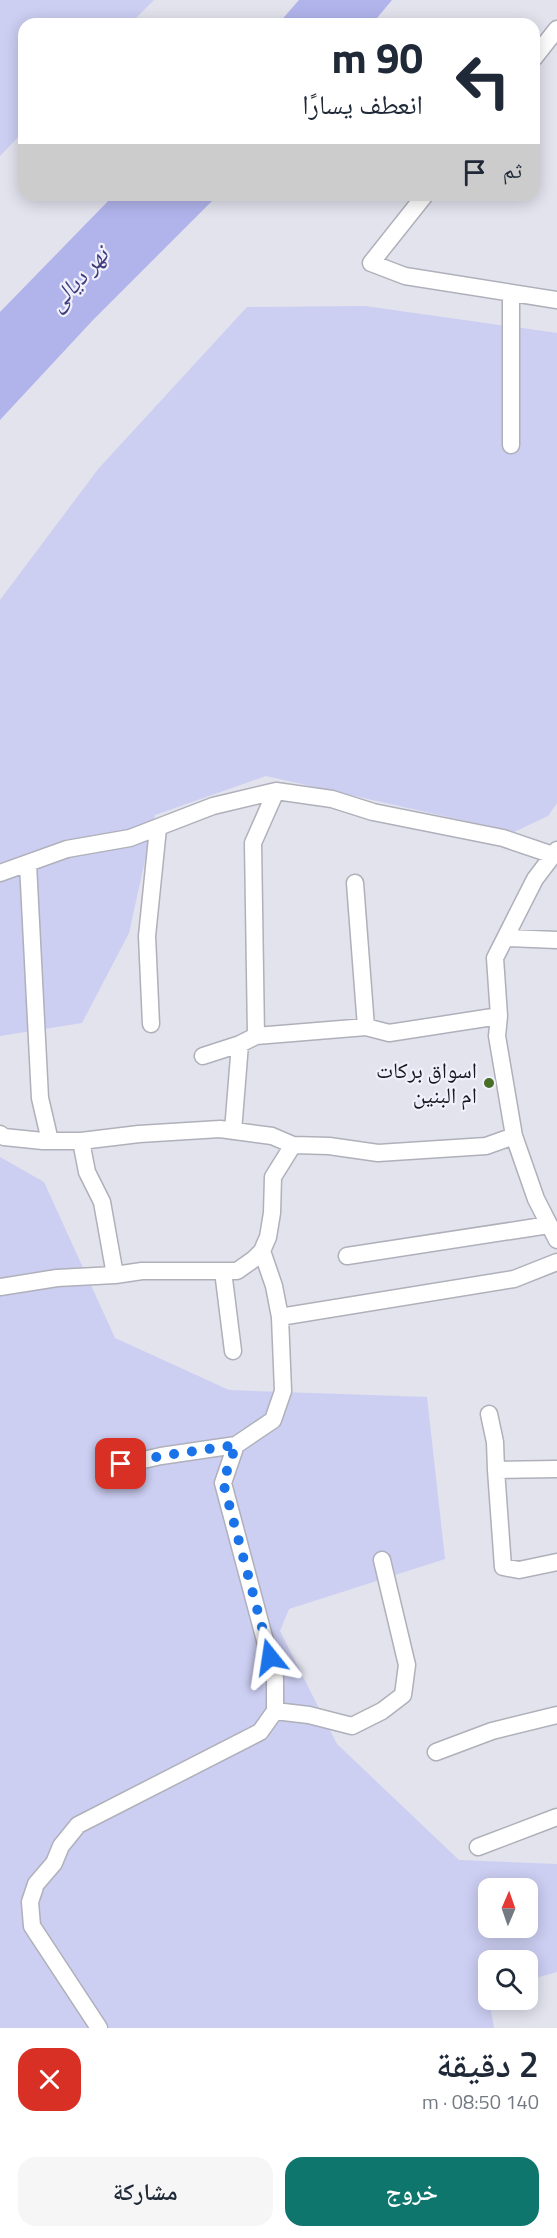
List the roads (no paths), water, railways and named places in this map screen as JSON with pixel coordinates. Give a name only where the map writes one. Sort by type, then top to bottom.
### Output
[{"type":"street","points":[[544,52],[557,29]]},
{"type":"street","points":[[420,201],[371,263],[405,276],[557,300]]},
{"type":"street","points":[[511,293],[511,444]]},
{"type":"street","points":[[256,1036],[253,843],[276,791]]},
{"type":"street","points":[[0,873],[68,849],[130,838],[213,806],[276,791],[332,799],[373,812],[503,838],[555,852],[535,879],[495,958],[499,1016],[496,1036],[514,1136],[536,1199],[553,1232],[347,1256]]},
{"type":"street","points":[[151,1024],[147,936],[158,828]]},
{"type":"street","points":[[28,864],[40,1098],[50,1141]]},
{"type":"street","points":[[355,883],[366,1027]]},
{"type":"street","points":[[506,938],[557,940]]},
{"type":"street","points":[[203,1056],[240,1044],[256,1036],[366,1027],[389,1033],[499,1016]]},
{"type":"street","points":[[233,1131],[240,1044]]},
{"type":"street","points":[[0,1134],[4,1137],[50,1141],[81,1141],[139,1134],[220,1129],[272,1136],[293,1145],[329,1146],[378,1153],[486,1146],[514,1136]]},
{"type":"street","points":[[81,1141],[87,1172],[102,1202],[115,1275]]},
{"type":"street","points":[[0,1287],[57,1278],[115,1275],[142,1270],[237,1271],[254,1260],[262,1251],[268,1237],[272,1213],[273,1177],[293,1145]]},
{"type":"street","points":[[121,1464],[236,1445],[273,1420],[283,1391],[280,1317],[274,1286],[262,1251]]},
{"type":"street","points":[[280,1317],[514,1279],[557,1262]]},
{"type":"street","points":[[223,1271],[232,1351]]},
{"type":"street","points":[[489,1414],[495,1442],[503,1567],[519,1570],[557,1562]]},
{"type":"street","points":[[99,2028],[32,1926],[30,1902],[36,1884],[54,1863],[61,1846],[78,1824],[231,1749],[260,1732],[274,1711],[275,1678],[223,1482],[236,1445]]},
{"type":"street","points":[[496,1470],[556,1469]]},
{"type":"street","points":[[274,1711],[309,1715],[352,1726],[382,1711],[403,1695],[407,1665],[382,1560]]},
{"type":"street","points":[[436,1752],[492,1731],[557,1715]]},
{"type":"street","points":[[478,1846],[557,1817]]},
{"type":"water","points":[[299,0],[392,0],[377,18],[283,18]]},
{"type":"water","name":"نهر ديالى","points":[[108,201],[212,201],[93,320],[0,420],[0,312]]},
{"type":"place","name":"اسواق بركات ام البنين","points":[[489,1083]]}]
